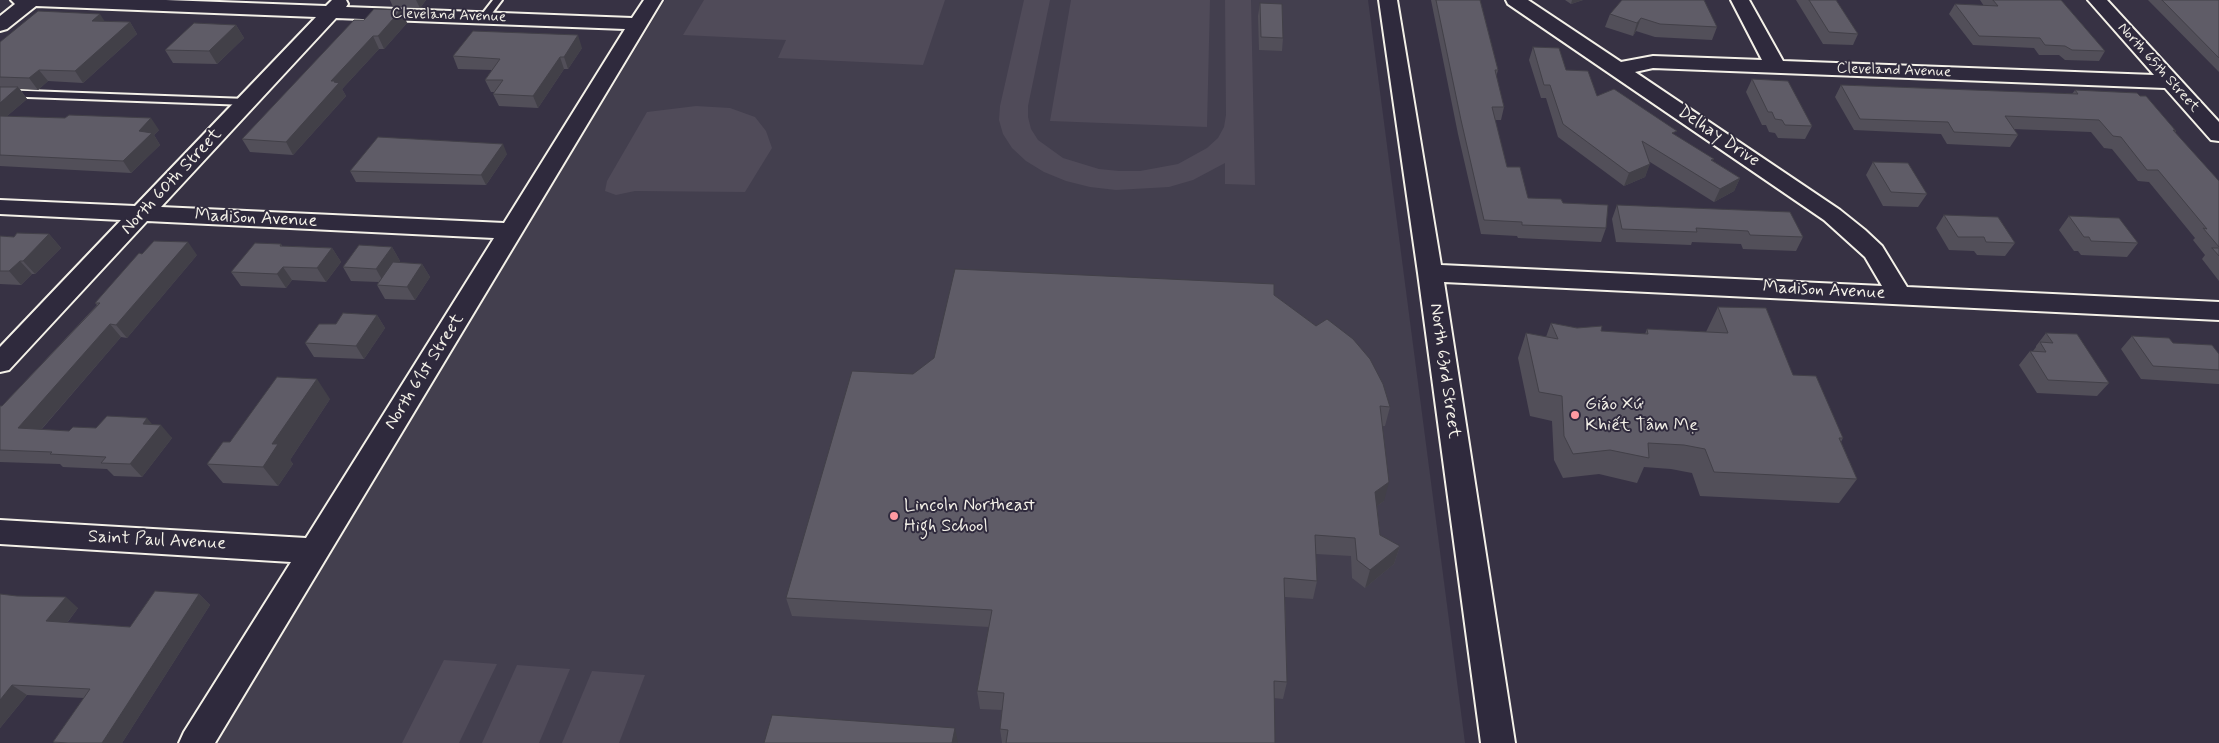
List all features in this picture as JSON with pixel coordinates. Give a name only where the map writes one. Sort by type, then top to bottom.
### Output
[{"type":"street","name":"Cleveland Avenue","points":[[20,0],[338,6],[484,18],[638,24]]},
{"type":"street","points":[[0,25],[32,0]]},
{"type":"street","name":"North 61st Street","points":[[196,743],[653,0]]},
{"type":"street","name":"North 63rd Street","points":[[1388,0],[1430,273],[1498,743]]},
{"type":"street","name":"Delhay Drive","points":[[1515,0],[1845,224],[1874,252],[1899,295]]},
{"type":"street","points":[[1740,0],[1776,67]]},
{"type":"street","name":"North 65th Street","points":[[2097,0],[2219,135]]},
{"type":"street","name":"North 60th Street","points":[[0,363],[338,6]]},
{"type":"street","name":"Cleveland Avenue","points":[[1618,69],[1653,62],[2171,82]]},
{"type":"street","name":"Madison Avenue","points":[[0,207],[512,231]]},
{"type":"street","name":"Madison Avenue","points":[[1430,273],[2219,311]]},
{"type":"street","name":"Saint Paul Avenue","points":[[0,532],[314,551]]},
{"type":"lane","points":[[484,18],[498,0]]},
{"type":"lane","points":[[0,93],[247,102]]},
{"type":"shaded area","name":"Lincoln Northeast High School","points":[[665,0],[1368,0],[1465,743],[214,743]]},
{"type":"shaded area","points":[[704,0],[945,0],[923,65],[778,58],[786,40],[683,35]]},
{"type":"shaded area","points":[[1024,0],[1050,0],[1028,106],[1031,129],[1038,140],[1063,158],[1099,169],[1140,171],[1178,164],[1207,148],[1218,138],[1224,127],[1226,115],[1225,0],[1251,0],[1255,185],[1225,184],[1225,163],[1193,180],[1169,187],[1116,190],[1090,187],[1066,181],[1044,172],[1026,161],[1012,148],[1003,134],[999,120],[1000,106]]},
{"type":"shaded area","points":[[1071,0],[1210,0],[1207,127],[1050,121]]},
{"type":"shaded area","points":[[696,106],[730,108],[755,117],[766,131],[772,148],[745,192],[635,191],[616,195],[605,191],[607,181],[647,112]]},
{"type":"shaded area","points":[[444,660],[497,664],[459,743],[402,743]]},
{"type":"shaded area","points":[[517,665],[570,669],[539,743],[482,743]]},
{"type":"shaded area","points":[[592,671],[645,675],[619,743],[562,743]]},
{"type":"building","points":[[1436,0],[1480,0],[1498,70],[1495,70],[1504,107],[1492,107],[1507,167],[1520,167],[1528,198],[1561,199],[1563,203],[1608,205],[1606,228],[1522,225],[1522,222],[1484,220]]},
{"type":"building","points":[[1622,0],[1704,0],[1717,27],[1660,24],[1641,18],[1637,23],[1610,14]]},
{"type":"building","points":[[1809,0],[1836,0],[1858,34],[1829,32]]},
{"type":"building","points":[[1993,0],[2061,0],[2105,51],[2072,50],[2065,46],[2045,45],[2040,38],[1979,36],[1955,4],[1998,6]]},
{"type":"building","points":[[2162,0],[2219,0],[2219,58]]},
{"type":"building","points":[[1260,3],[1282,4],[1283,38],[1261,37]]},
{"type":"building","points":[[374,9],[401,10],[378,36],[373,36],[331,81],[339,83],[286,142],[242,139],[354,20],[364,20]]},
{"type":"building","points":[[38,11],[100,14],[92,21],[130,22],[75,71],[39,70],[29,78],[0,77],[0,42]]},
{"type":"building","points":[[194,23],[236,25],[209,51],[165,50]]},
{"type":"building","points":[[473,31],[578,35],[564,57],[560,57],[533,96],[493,94],[503,80],[485,80],[500,59],[453,56]]},
{"type":"building","points":[[1533,47],[1559,48],[1566,70],[1588,71],[1597,96],[1614,89],[1677,131],[1672,133],[1740,178],[1720,189],[1642,141],[1650,164],[1629,173],[1563,124],[1550,85],[1544,85]]},
{"type":"building","points":[[1752,79],[1788,81],[1812,126],[1785,125],[1782,120],[1775,119],[1772,112],[1768,112]]},
{"type":"building","points":[[1841,85],[2078,94],[2075,90],[2137,93],[2140,96],[2146,96],[2176,131],[2173,130],[2219,181],[2219,247],[2203,228],[2207,229],[2158,170],[2147,170],[2121,137],[2113,136],[2099,120],[2005,116],[2018,135],[1954,132],[1948,122],[1860,119]]},
{"type":"building","points":[[0,87],[18,87],[0,103]]},
{"type":"building","points":[[69,115],[151,118],[139,131],[152,133],[123,161],[0,155],[0,116],[65,118]]},
{"type":"building","points":[[378,137],[503,144],[481,175],[350,171]]},
{"type":"building","points":[[1873,162],[1908,163],[1927,194],[1891,192]]},
{"type":"building","points":[[1617,205],[1790,212],[1803,237],[1750,235],[1748,231],[1696,228],[1697,232],[1622,229]]},
{"type":"building","points":[[1944,215],[1998,217],[2015,243],[1986,242],[1984,237],[1958,237]]},
{"type":"building","points":[[2069,216],[2119,218],[2138,243],[2091,241],[2089,237],[2084,237]]},
{"type":"building","points":[[17,233],[49,234],[23,261],[20,261],[9,271],[0,271],[0,236],[14,237]]},
{"type":"building","points":[[154,241],[188,242],[116,325],[110,324],[18,428],[69,431],[73,427],[96,428],[107,416],[147,418],[143,424],[161,425],[130,464],[101,463],[106,457],[0,450],[0,406],[100,303],[95,303],[139,253],[142,254]]},
{"type":"building","points":[[255,243],[332,248],[317,268],[283,267],[277,274],[231,272]]},
{"type":"building","points":[[359,245],[392,247],[376,269],[343,267]]},
{"type":"building","points":[[2212,248],[2219,248],[2219,256]]},
{"type":"building","points":[[393,262],[422,264],[407,287],[377,285]]},
{"type":"building","name":"Lincoln Northeast High School","points":[[955,269],[1274,284],[1274,295],[1316,326],[1327,319],[1353,339],[1370,359],[1383,384],[1390,407],[1380,406],[1389,482],[1375,492],[1380,535],[1400,546],[1370,570],[1357,560],[1355,538],[1315,535],[1317,581],[1284,578],[1287,682],[1274,681],[1275,743],[1006,743],[1008,730],[1000,729],[1004,693],[977,691],[992,610],[786,598],[852,371],[913,374],[934,358]]},
{"type":"building","points":[[1718,307],[1766,308],[1793,375],[1816,376],[1843,438],[1839,438],[1857,479],[1714,472],[1705,449],[1684,445],[1648,443],[1649,458],[1610,450],[1573,454],[1564,436],[1562,396],[1539,392],[1526,333],[1558,339],[1551,323],[1577,328],[1602,326],[1601,331],[1648,334],[1647,329],[1728,333]]},
{"type":"building","points":[[343,313],[377,315],[356,346],[305,343],[319,324],[336,324]]},
{"type":"building","points":[[2046,333],[2077,334],[2109,383],[2048,380],[2030,351],[2046,352],[2040,342],[2053,343]]},
{"type":"building","points":[[2132,336],[2169,338],[2173,343],[2212,345],[2219,354],[2219,370],[2153,366]]},
{"type":"building","points":[[277,377],[317,379],[272,444],[278,444],[263,467],[207,464],[223,442],[230,442]]},
{"type":"building","points":[[155,591],[199,594],[102,743],[53,742],[90,689],[12,685],[0,700],[0,594],[66,597],[46,621],[130,627]]},
{"type":"building","points":[[772,715],[955,728],[952,743],[764,743]]},
{"type":"place","name":"Giáo Xứ Khiết Tâm Mẹ","points":[[1575,415]]},
{"type":"place","name":"Lincoln Northeast High School","points":[[894,516]]}]
